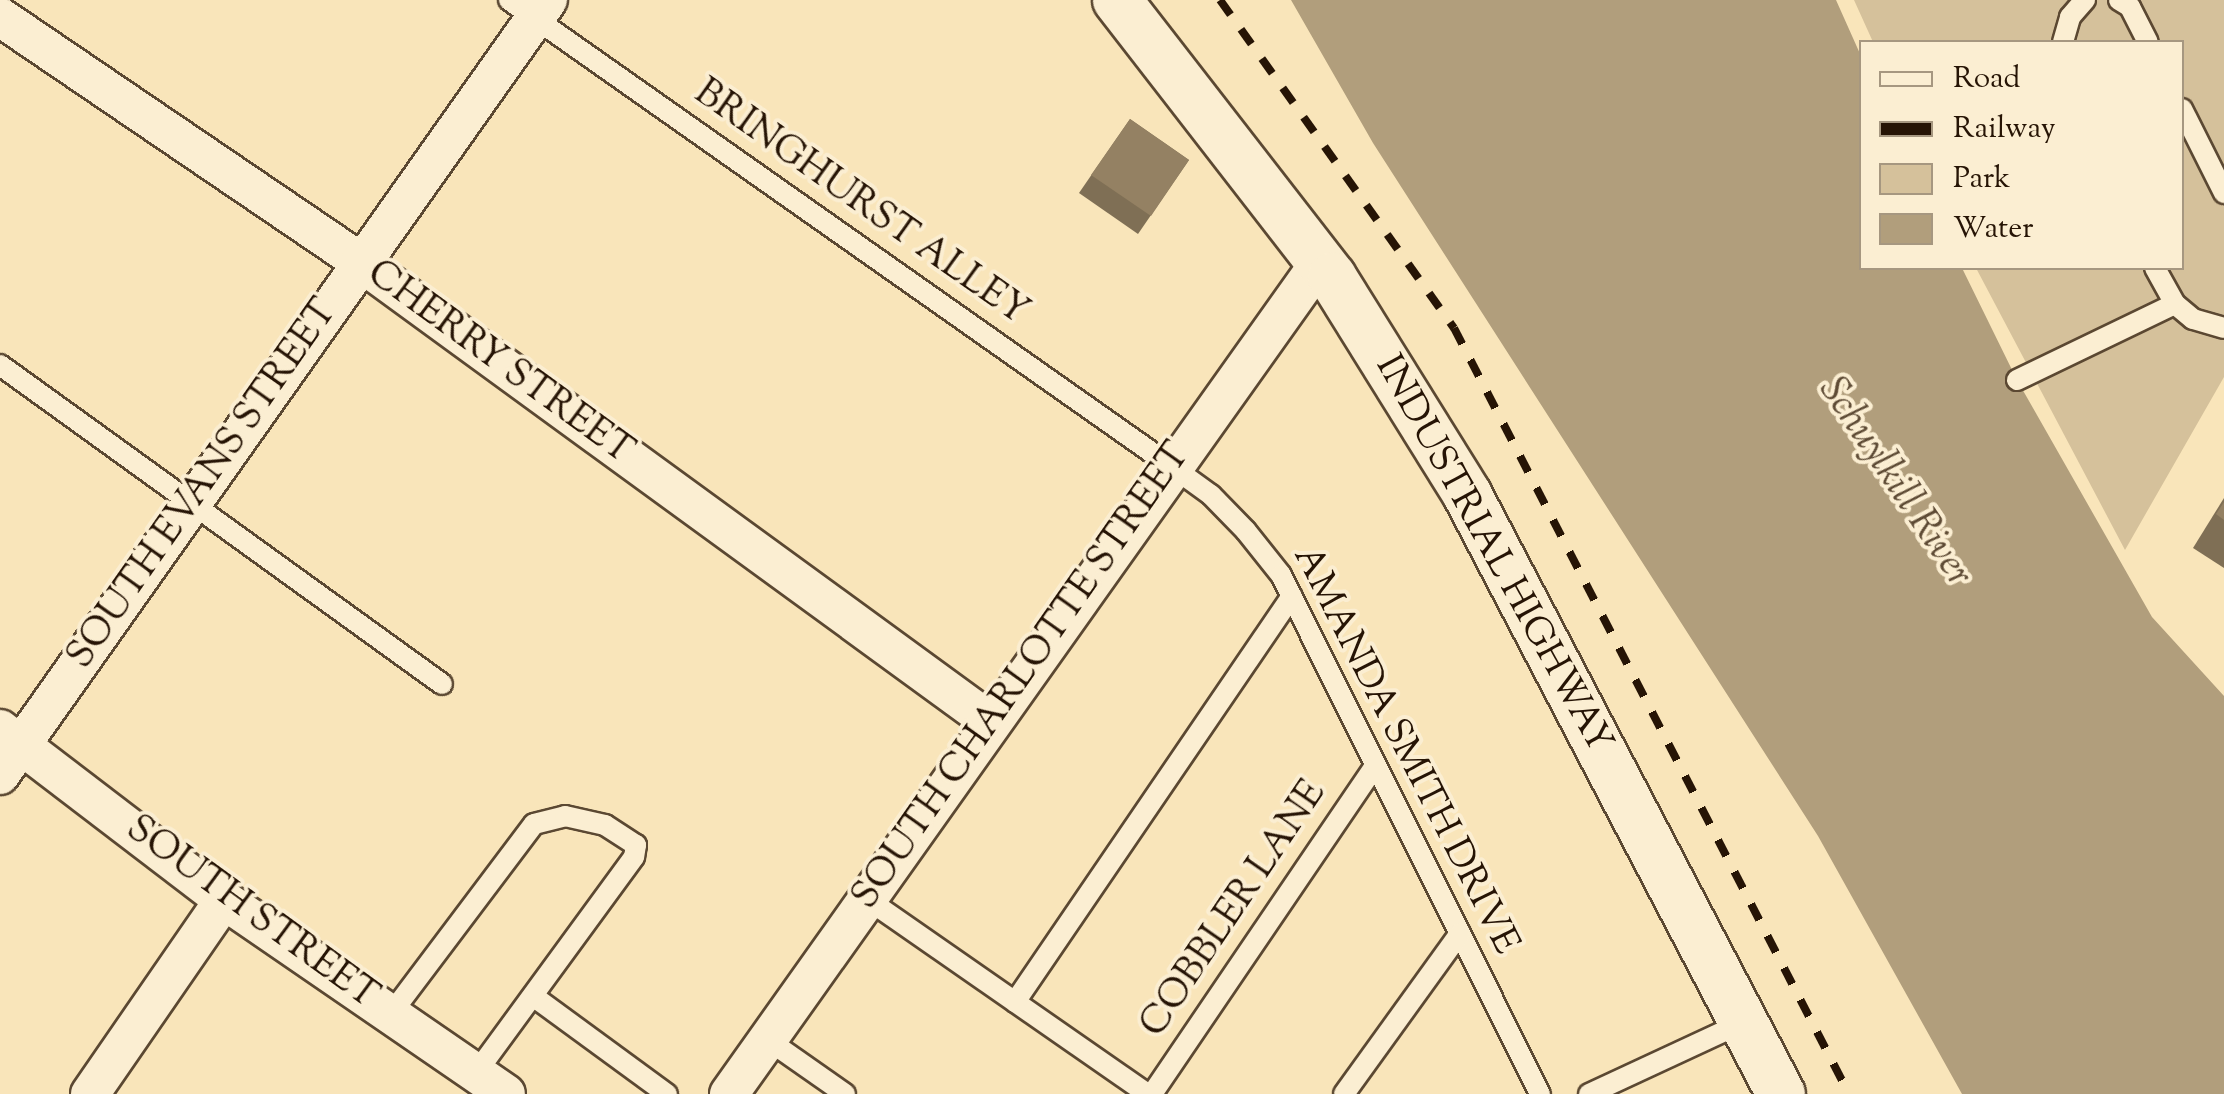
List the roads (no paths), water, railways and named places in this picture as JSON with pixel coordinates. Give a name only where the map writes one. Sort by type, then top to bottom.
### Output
[{"type":"street","name":"INDUSTRIAL HIGHWAY","points":[[1117,0],[1320,262],[1466,494],[1781,1094]]},
{"type":"street","name":"SOUTH EVANS STREET","points":[[0,775],[11,736],[194,501],[531,6]]},
{"type":"street","name":"CHERRY STREET","points":[[0,16],[360,262],[991,722]]},
{"type":"street","name":"SOUTH CHARLOTTE STREET","points":[[730,1094],[1171,466],[1320,262]]},
{"type":"street","name":"SOUTH STREET","points":[[11,736],[224,900],[491,1084]]},
{"type":"street","points":[[90,1094],[224,900]]},
{"type":"lane","points":[[2063,40],[2070,17],[2085,0]]},
{"type":"lane","points":[[2119,0],[2130,7],[2147,40]]},
{"type":"lane","name":"BRINGHURST ALLEY","points":[[531,6],[1171,466]]},
{"type":"lane","points":[[2184,114],[2224,193]]},
{"type":"lane","points":[[2155,270],[2175,304],[2192,320],[2224,328]]},
{"type":"lane","points":[[2018,380],[2175,304]]},
{"type":"lane","points":[[0,365],[194,501],[442,684]]},
{"type":"lane","name":"AMANDA SMITH DRIVE","points":[[1171,466],[1211,495],[1246,531],[1292,596],[1540,1094]]},
{"type":"lane","points":[[1014,1002],[1292,596]]},
{"type":"lane","name":"COBBLER LANE","points":[[1150,1094],[1376,765]]},
{"type":"lane","points":[[390,1015],[534,824],[565,816],[605,825],[636,845],[634,857],[533,996],[491,1084]]},
{"type":"lane","points":[[866,899],[1150,1094]]},
{"type":"lane","points":[[1344,1094],[1460,933]]},
{"type":"lane","points":[[533,996],[667,1094]]},
{"type":"lane","points":[[1589,1094],[1744,1022]]},
{"type":"lane","points":[[768,1040],[845,1094]]},
{"type":"water","name":"Schuylkill River","points":[[1291,0],[1836,0],[1859,52],[1859,270],[1963,270],[2017,380],[2152,617],[2224,696],[2224,1094],[1962,1094],[1818,836],[1373,143]]},
{"type":"railway","points":[[1220,0],[1454,328],[1849,1094]]}]
